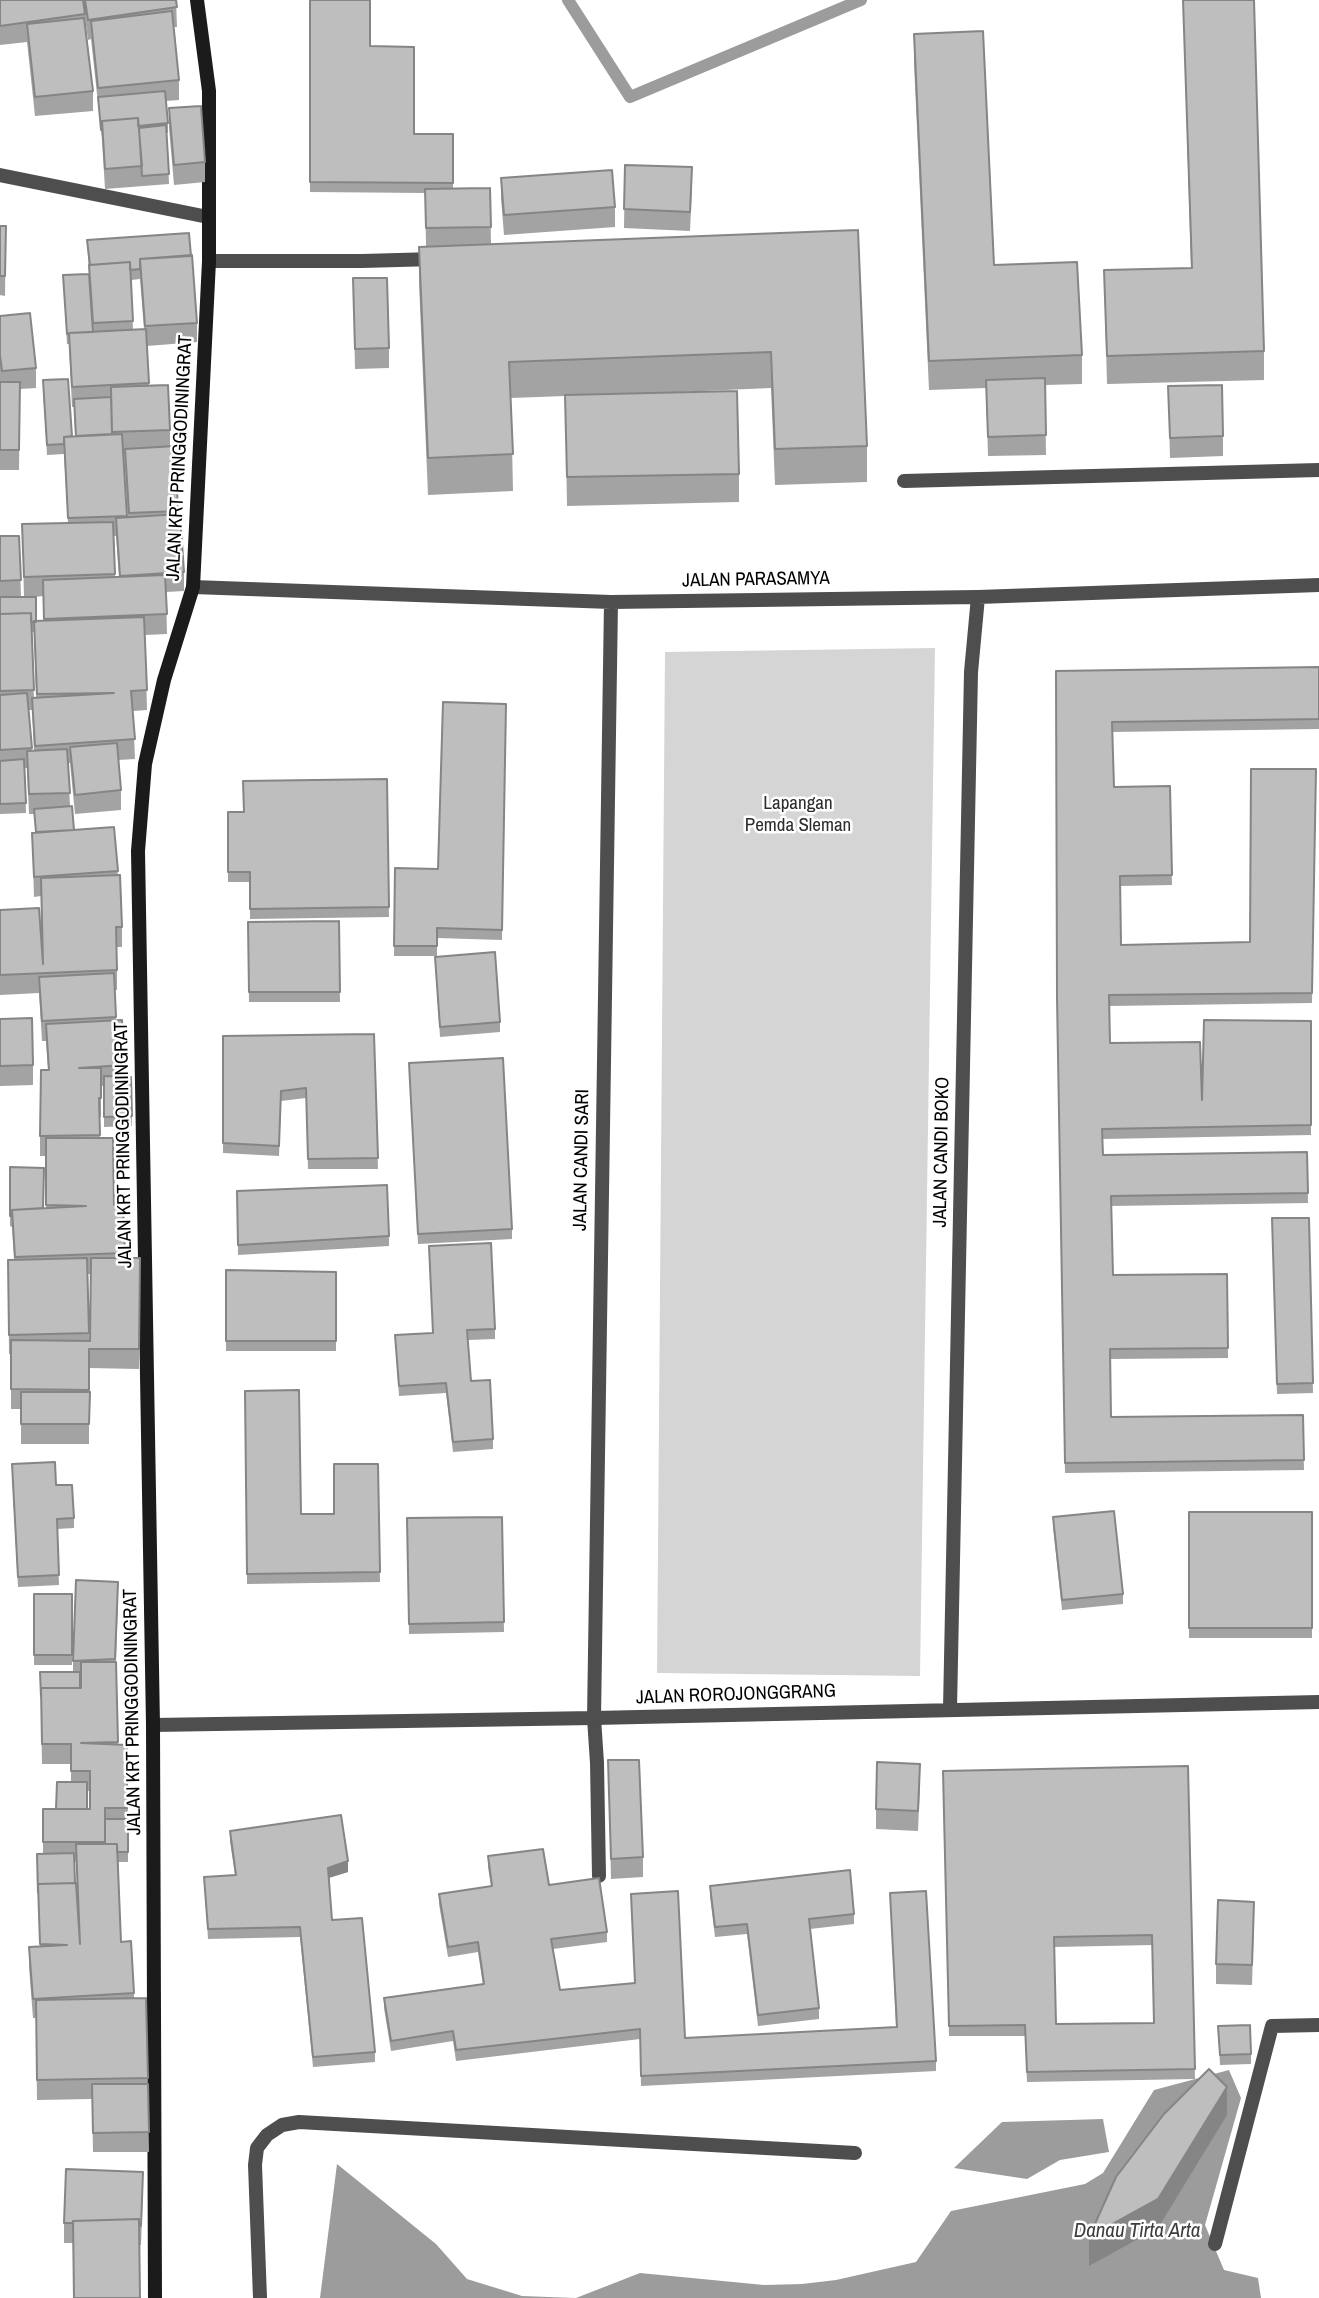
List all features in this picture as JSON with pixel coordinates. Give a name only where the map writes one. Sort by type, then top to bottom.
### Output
[{"type":"main road","name":"JALAN KRT PRINGGODININGRAT","points":[[155,2298],[153,1725],[138,850],[145,764],[164,680],[193,587],[209,261],[209,91],[197,0]]},
{"type":"street","points":[[0,175],[208,217]]},
{"type":"street","points":[[209,261],[455,258]]},
{"type":"street","points":[[904,481],[1319,470]]},
{"type":"street","name":"JALAN PARASAMYA","points":[[193,587],[611,602],[978,597],[1319,585]]},
{"type":"street","name":"JALAN CANDI BOKO","points":[[950,1709],[971,686],[978,597]]},
{"type":"street","name":"JALAN CANDI SARI","points":[[599,1876],[594,1718],[611,602]]},
{"type":"street","name":"JALAN ROROJONGGRANG","points":[[153,1725],[1319,1702]]},
{"type":"street","points":[[1215,2244],[1272,2026],[1319,2025]]},
{"type":"street","points":[[260,2298],[255,2165],[257,2148],[267,2135],[282,2124],[299,2122],[855,2153]]},
{"type":"green space","name":"Lapangan Pemda Sleman","points":[[935,648],[920,1676],[657,1673],[665,652]]},
{"type":"water","name":"Danau Tirta Arta","points":[[1229,2070],[1241,2098],[1205,2225],[1224,2270],[1258,2278],[1261,2298],[576,2298],[640,2273],[764,2285],[802,2284],[836,2280],[916,2262],[951,2211],[1085,2184],[1103,2173],[1154,2090]]},
{"type":"water","points":[[1103,2119],[1109,2152],[1060,2160],[1027,2179],[954,2168],[1002,2122]]},
{"type":"water","points":[[337,2164],[436,2244],[467,2279],[522,2296],[576,2298],[320,2298]]},
{"type":"building","points":[[0,0],[83,0],[85,14],[0,26]]},
{"type":"building","points":[[85,0],[176,0],[177,7],[88,20]]},
{"type":"building","points":[[310,0],[370,0],[370,46],[414,47],[414,134],[453,134],[453,183],[310,182]]},
{"type":"building","points":[[1183,0],[1254,0],[1264,351],[1107,356],[1104,270],[1192,268]]},
{"type":"building","points":[[172,11],[179,80],[98,88],[91,21]]},
{"type":"building","points":[[84,18],[93,91],[35,97],[27,24]]},
{"type":"building","points":[[983,31],[994,265],[1077,262],[1082,355],[929,361],[914,34]]},
{"type":"building","points":[[165,91],[168,123],[138,126],[138,118],[102,121],[101,130],[98,97]]},
{"type":"building","points":[[201,106],[205,162],[174,165],[169,108]]},
{"type":"building","points":[[138,118],[142,166],[105,169],[102,121]]},
{"type":"building","points":[[166,125],[169,174],[142,176],[139,128]]},
{"type":"building","points":[[625,165],[692,167],[690,212],[624,209]]},
{"type":"building","points":[[612,170],[615,207],[504,215],[501,178]]},
{"type":"building","points":[[490,188],[491,227],[426,228],[425,189]]},
{"type":"building","points":[[0,226],[6,226],[5,276],[0,276]]},
{"type":"building","points":[[858,230],[867,446],[775,449],[771,352],[509,362],[513,454],[428,458],[419,247]]},
{"type":"building","points":[[189,233],[191,256],[140,259],[140,269],[130,270],[130,262],[90,265],[87,240]]},
{"type":"building","points":[[192,255],[197,323],[145,326],[140,259]]},
{"type":"building","points":[[130,262],[133,321],[93,323],[89,265]]},
{"type":"building","points":[[89,274],[93,332],[67,334],[63,275]]},
{"type":"building","points":[[353,278],[387,278],[389,348],[355,349]]},
{"type":"building","points":[[30,313],[36,368],[2,371],[0,316]]},
{"type":"building","points":[[146,329],[149,383],[72,387],[69,333]]},
{"type":"building","points":[[1045,378],[1046,435],[988,437],[986,380]]},
{"type":"building","points":[[68,379],[72,436],[64,437],[64,444],[47,445],[43,380]]},
{"type":"building","points":[[0,382],[20,382],[19,450],[0,450]]},
{"type":"building","points":[[168,385],[170,430],[112,432],[111,387]]},
{"type":"building","points":[[1222,385],[1223,436],[1170,438],[1168,386]]},
{"type":"building","points":[[737,391],[739,474],[567,477],[565,395]]},
{"type":"building","points":[[111,397],[112,434],[76,436],[74,399]]},
{"type":"building","points":[[122,434],[127,516],[68,518],[64,437]]},
{"type":"building","points":[[175,446],[178,511],[129,513],[125,449]]},
{"type":"building","points":[[180,514],[184,572],[120,576],[116,518]]},
{"type":"building","points":[[113,522],[115,574],[24,577],[22,524]]},
{"type":"building","points":[[0,536],[19,536],[21,580],[0,581]]},
{"type":"building","points":[[165,575],[167,614],[44,619],[43,580]]},
{"type":"building","points":[[0,597],[36,597],[36,622],[31,622],[31,613],[0,614]]},
{"type":"building","points":[[31,613],[34,690],[0,691],[0,614]]},
{"type":"building","points":[[144,617],[147,690],[131,691],[135,739],[35,746],[32,698],[114,693],[37,694],[34,621]]},
{"type":"building","points":[[1319,667],[1319,719],[1112,722],[1114,787],[1170,786],[1172,875],[1120,876],[1121,945],[1250,942],[1251,769],[1316,769],[1312,993],[1109,995],[1110,1043],[1200,1042],[1202,1100],[1204,1020],[1311,1021],[1311,1125],[1102,1129],[1103,1155],[1307,1152],[1308,1193],[1111,1196],[1113,1275],[1227,1274],[1228,1348],[1110,1349],[1111,1417],[1303,1415],[1304,1460],[1065,1463],[1057,997],[1056,671]]},
{"type":"building","points":[[27,693],[32,748],[0,750],[0,695]]},
{"type":"building","points":[[443,702],[506,704],[502,930],[437,928],[437,946],[394,946],[395,868],[438,869]]},
{"type":"building","points":[[117,743],[121,790],[75,795],[70,747]]},
{"type":"building","points":[[67,749],[70,793],[29,794],[27,751]]},
{"type":"building","points":[[24,759],[26,803],[0,804],[0,761]]},
{"type":"building","points":[[387,779],[389,907],[250,909],[250,872],[228,872],[228,812],[244,812],[243,781]]},
{"type":"building","points":[[72,806],[74,830],[36,832],[34,809]]},
{"type":"building","points":[[114,827],[118,871],[34,877],[32,833]]},
{"type":"building","points":[[120,875],[122,927],[116,927],[117,970],[0,975],[0,910],[39,908],[43,964],[41,878]]},
{"type":"building","points":[[339,921],[340,992],[249,992],[248,922]]},
{"type":"building","points":[[495,952],[500,1022],[440,1027],[435,957]]},
{"type":"building","points":[[114,973],[116,1017],[42,1021],[39,977]]},
{"type":"building","points":[[32,1018],[33,1065],[0,1066],[0,1019]]},
{"type":"building","points":[[122,1020],[124,1065],[79,1068],[101,1068],[100,1135],[40,1136],[41,1070],[49,1070],[46,1024]]},
{"type":"building","points":[[374,1034],[378,1158],[308,1159],[306,1088],[281,1091],[279,1146],[223,1143],[223,1036]]},
{"type":"building","points":[[503,1058],[512,1229],[418,1234],[409,1063]]},
{"type":"building","points":[[104,1076],[131,1077],[132,1116],[104,1117]]},
{"type":"building","points":[[46,1138],[113,1138],[114,1205],[123,1204],[125,1253],[15,1257],[12,1210],[86,1206],[46,1205]]},
{"type":"building","points":[[10,1167],[44,1168],[43,1208],[12,1210],[10,1216]]},
{"type":"building","points":[[387,1185],[389,1236],[238,1245],[237,1191]]},
{"type":"building","points":[[1272,1218],[1309,1218],[1313,1383],[1277,1384]]},
{"type":"building","points":[[491,1243],[495,1329],[467,1330],[471,1381],[490,1380],[493,1439],[453,1442],[446,1383],[399,1386],[395,1335],[433,1333],[429,1246]]},
{"type":"building","points":[[87,1258],[89,1333],[9,1335],[8,1260]]},
{"type":"building","points":[[91,1258],[140,1258],[139,1349],[89,1349],[89,1390],[11,1389],[11,1340],[90,1341]]},
{"type":"building","points":[[226,1270],[336,1272],[336,1341],[226,1341]]},
{"type":"building","points":[[299,1390],[301,1514],[334,1514],[334,1464],[378,1464],[380,1572],[247,1574],[245,1391]]},
{"type":"building","points":[[21,1392],[90,1392],[89,1424],[21,1424]]},
{"type":"building","points":[[55,1462],[56,1485],[72,1485],[74,1518],[57,1519],[59,1575],[18,1577],[12,1464]]},
{"type":"building","points":[[1114,1511],[1123,1594],[1062,1600],[1053,1517]]},
{"type":"building","points":[[1189,1512],[1312,1512],[1312,1628],[1189,1628]]},
{"type":"building","points":[[502,1517],[504,1622],[409,1624],[407,1518]]},
{"type":"building","points":[[76,1580],[118,1582],[115,1659],[73,1661]]},
{"type":"building","points":[[34,1594],[72,1594],[72,1655],[34,1655]]},
{"type":"building","points":[[81,1662],[116,1662],[118,1742],[81,1743],[127,1745],[127,1808],[105,1808],[105,1842],[43,1842],[43,1809],[90,1809],[90,1771],[71,1771],[71,1744],[42,1744],[41,1688],[81,1688]]},
{"type":"building","points":[[40,1672],[80,1672],[80,1688],[41,1688],[41,1697]]},
{"type":"building","points":[[608,1760],[639,1760],[643,1857],[611,1859]]},
{"type":"building","points":[[877,1762],[920,1764],[918,1811],[876,1809]]},
{"type":"building","points":[[1188,1766],[1195,2069],[1027,2072],[1025,2025],[949,2026],[943,1771]],"holes":[[[1152,1935],[1154,2023],[1056,2024],[1054,1937]]]},
{"type":"building","points":[[57,1782],[87,1782],[87,1809],[56,1809]]},
{"type":"building","points":[[341,1815],[348,1861],[328,1868],[332,1920],[362,1918],[375,2052],[313,2057],[300,1927],[208,1929],[204,1877],[236,1875],[230,1831]]},
{"type":"building","points":[[105,1819],[128,1819],[128,1852],[117,1852],[117,1844],[105,1844]]},
{"type":"building","points":[[76,1844],[117,1844],[121,1942],[131,1941],[134,1993],[33,1999],[29,1947],[67,1945],[40,1944],[38,1884],[76,1883],[80,1944]]},
{"type":"building","points":[[543,1849],[549,1885],[599,1878],[607,1932],[551,1939],[560,1990],[635,1983],[631,1894],[678,1891],[685,2038],[897,2027],[890,1893],[926,1891],[936,2061],[641,2076],[640,2029],[456,2050],[453,2031],[391,2041],[384,1998],[484,1984],[478,1942],[448,1947],[439,1894],[492,1886],[488,1856]]},
{"type":"building","points":[[74,1853],[75,1883],[38,1884],[38,1893],[37,1854]]},
{"type":"building","points":[[850,1870],[854,1914],[809,1919],[819,2008],[758,2015],[747,1924],[715,1927],[710,1886]]},
{"type":"building","points":[[1218,1900],[1254,1902],[1252,1965],[1216,1964]]},
{"type":"building","points":[[146,1998],[148,2078],[37,2080],[36,2000]]},
{"type":"building","points":[[1250,2025],[1251,2054],[1220,2055],[1218,2026]]},
{"type":"building","points":[[1209,2069],[1227,2087],[1158,2199],[1089,2237],[1116,2177],[1164,2114]]},
{"type":"building","points":[[92,2084],[148,2084],[149,2132],[93,2133]]},
{"type":"building","points":[[66,2169],[143,2172],[141,2226],[139,2219],[64,2223]]},
{"type":"building","points":[[139,2219],[140,2298],[74,2298],[73,2221]]},
{"type":"waterway","points":[[568,0],[630,97],[861,0]]}]
